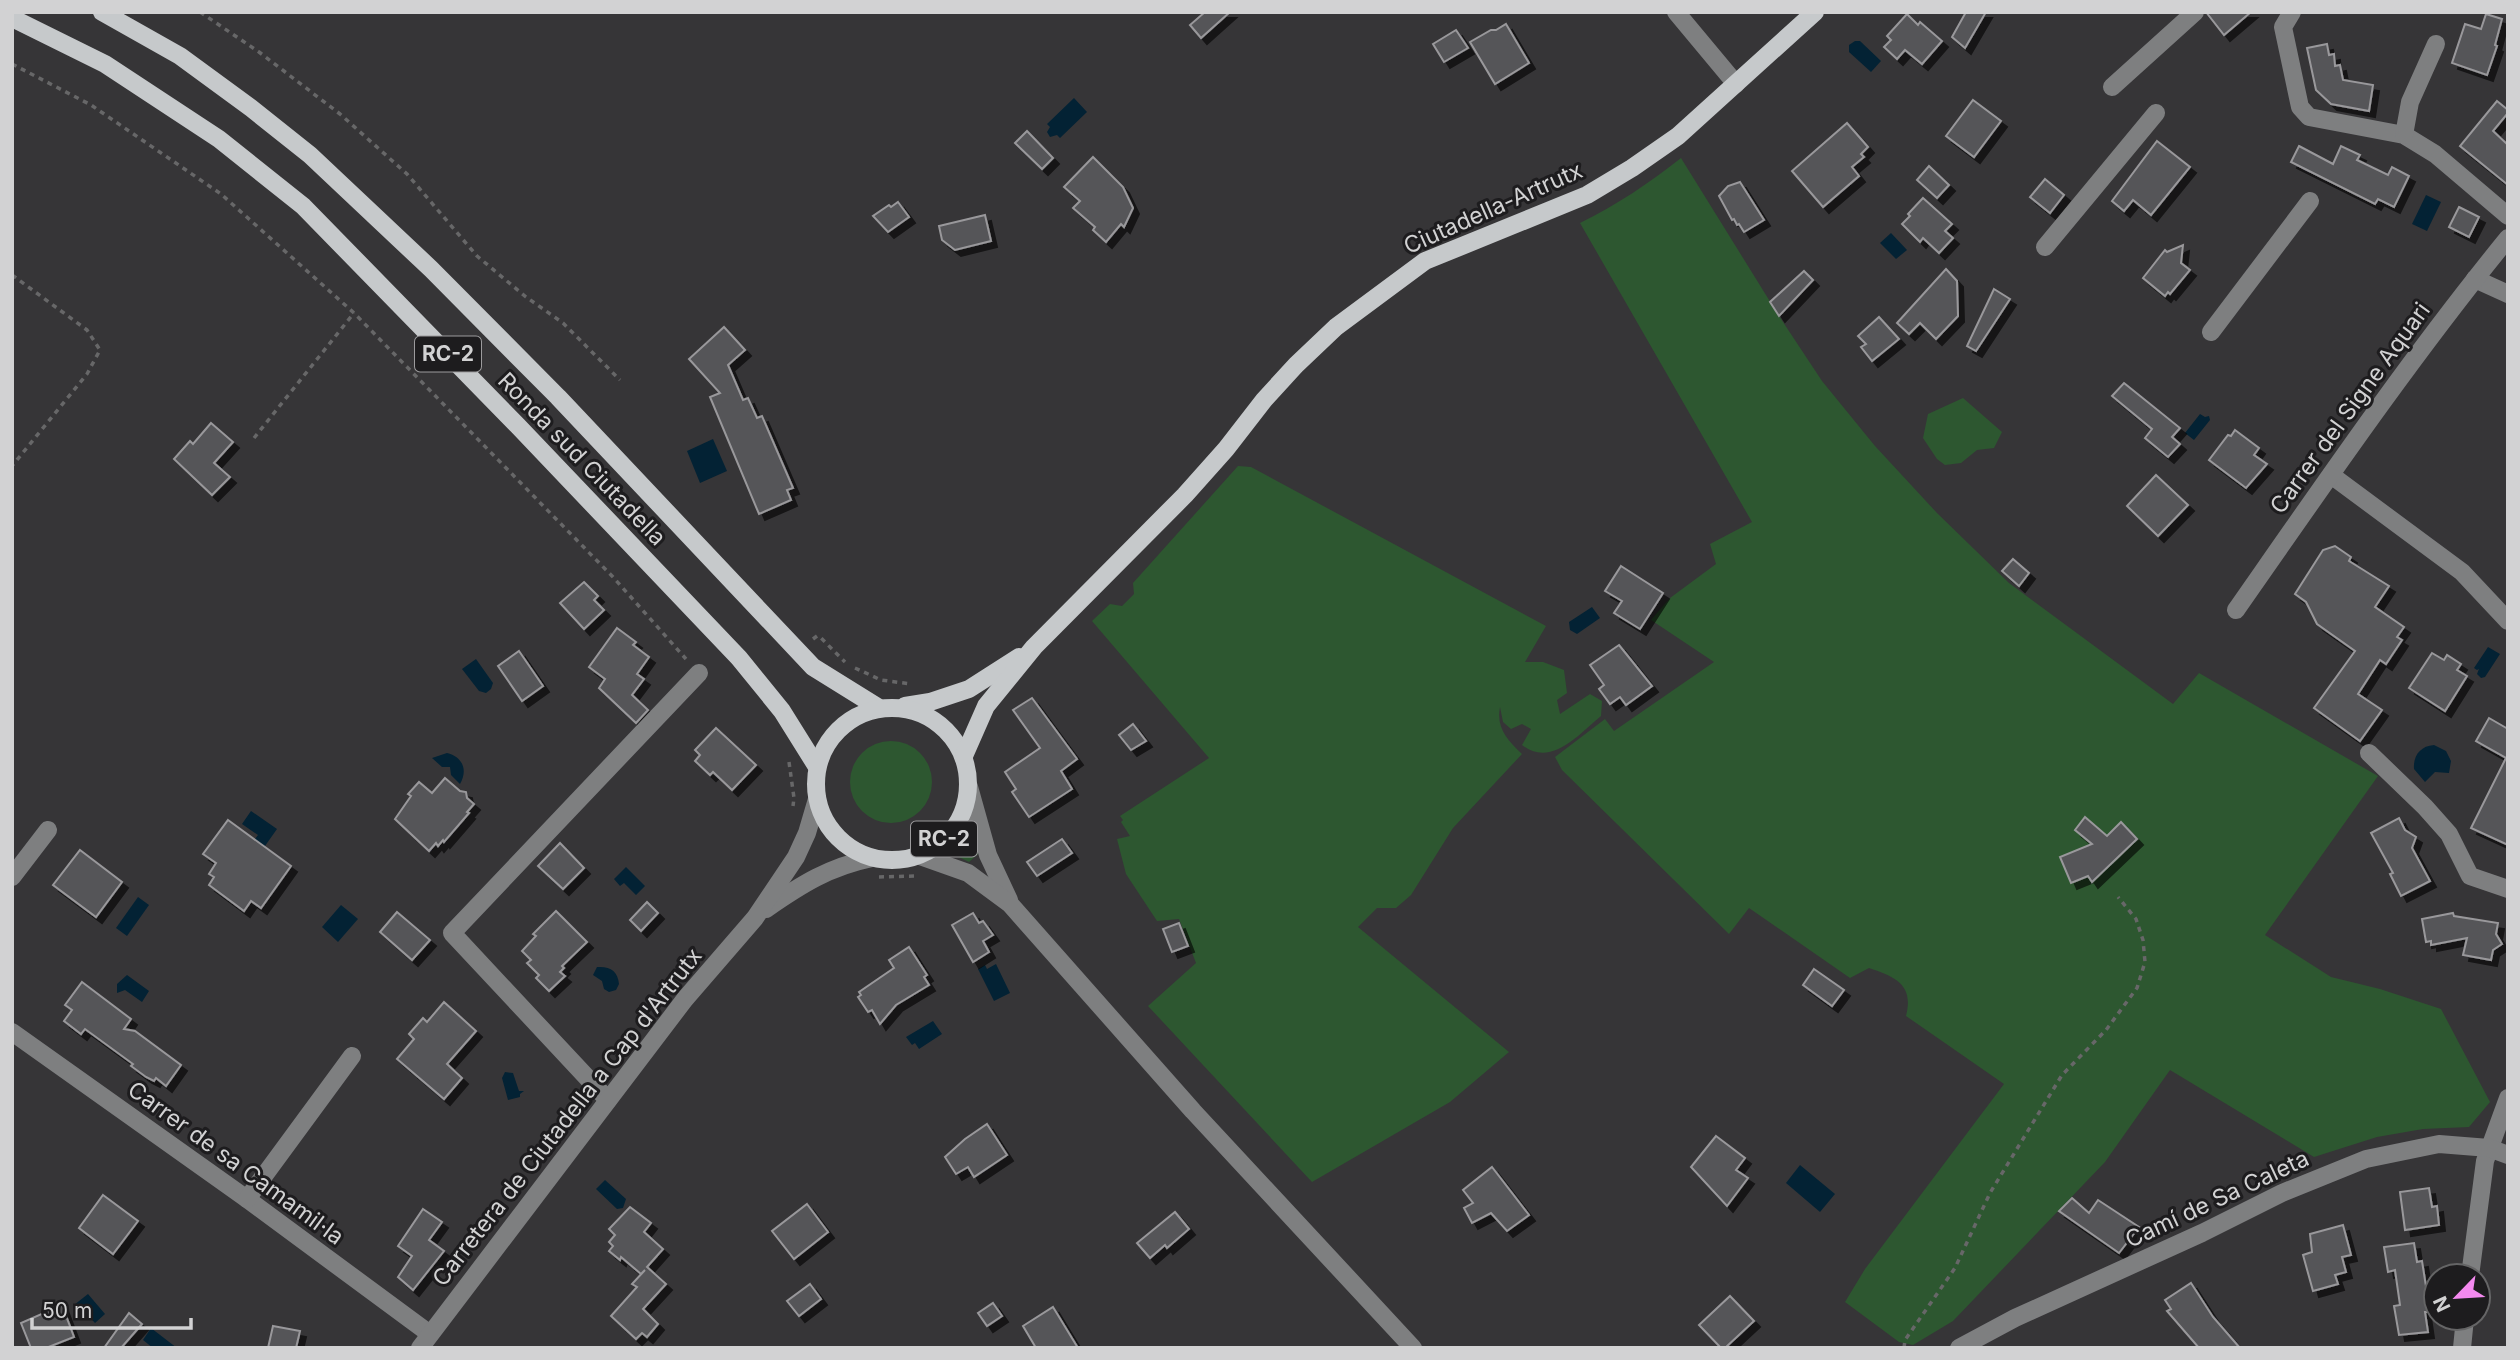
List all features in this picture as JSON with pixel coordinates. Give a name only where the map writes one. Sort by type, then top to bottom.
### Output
[{"type":"main road","name":"Ronda sud Ciutadella","points":[[102,12],[180,56],[310,155],[431,269],[558,397],[813,667],[879,708]]},
{"type":"main road","name":"Ciutadella-Artrutx","points":[[964,756],[986,706],[1034,647],[1185,495],[1296,365],[1347,318],[1425,261],[1587,195],[1632,168],[1678,136],[1815,12]]},
{"type":"main road","name":"Ronda sud Ciutadella","points":[[12,18],[105,64],[219,139],[303,206],[528,436],[738,658],[782,711],[817,767]]},
{"type":"main road","name":"Ciutadella-Artrutx","points":[[899,708],[930,702],[969,689],[1034,647]]},
{"type":"main road","name":"RC-2","points":[[879,708],[899,708],[920,712],[938,723],[953,738],[964,756],[969,788],[965,809],[954,829],[939,845],[920,856],[896,861],[872,858],[850,848],[832,832],[817,799],[817,767],[825,746],[839,728],[858,715],[879,708]]},
{"type":"street","points":[[1676,12],[1736,84]]},
{"type":"street","points":[[2112,87],[2195,12]]},
{"type":"street","points":[[2292,12],[2283,27],[2300,107],[2309,117],[2404,135],[2435,155],[2508,216]]},
{"type":"street","points":[[2404,135],[2410,102],[2436,44]]},
{"type":"street","points":[[2045,247],[2156,113]]},
{"type":"street","points":[[2211,332],[2310,201]]},
{"type":"street","name":"Carrer del Signe Aquari","points":[[2236,610],[2330,475],[2508,237]]},
{"type":"street","points":[[2474,279],[2508,294]]},
{"type":"street","points":[[2330,475],[2462,572],[2508,621]]},
{"type":"street","points":[[608,1100],[452,933],[699,673]]},
{"type":"street","points":[[2369,754],[2426,807],[2449,835],[2470,876],[2508,888]]},
{"type":"street","points":[[969,788],[988,855],[1010,904]]},
{"type":"street","name":"Carretera de Ciutadella a Cap d'Artrutx","points":[[425,1341],[685,999],[755,918],[796,857],[807,833],[817,799]]},
{"type":"street","points":[[12,877],[48,830]]},
{"type":"street","points":[[920,856],[968,873],[1010,904],[1185,1102],[1413,1348]]},
{"type":"street","name":"Carretera de Ciutadella a Cap d'Artrutx","points":[[755,918],[813,877],[833,868],[872,858]]},
{"type":"street","name":"Carrer de sa Camamil·la","points":[[12,1032],[247,1199],[425,1341]]},
{"type":"street","points":[[247,1199],[352,1056]]},
{"type":"street","points":[[2472,1262],[2481,1180],[2489,1148],[2508,1098]]},
{"type":"street","name":"Camí de Sa Caleta","points":[[1959,1348],[2015,1318],[2202,1233],[2282,1193],[2365,1159],[2439,1144],[2489,1148],[2508,1155]]},
{"type":"path","points":[[200,12],[259,52],[340,114],[407,174],[477,256],[526,297],[563,323],[620,380]]},
{"type":"path","points":[[12,64],[91,105],[220,194],[354,313],[613,577],[699,673]]},
{"type":"path","points":[[12,275],[87,330],[100,350],[87,374],[12,466]]},
{"type":"path","points":[[254,438],[354,313]]},
{"type":"path","points":[[813,639],[820,637],[845,662],[881,680],[920,684]]},
{"type":"path","points":[[788,759],[793,788],[792,810]]},
{"type":"path","points":[[874,877],[925,876]]},
{"type":"path","points":[[1904,1348],[1905,1340],[1955,1268],[1990,1193],[2062,1075],[2106,1030],[2137,988],[2145,962],[2143,940],[2136,919],[2118,897]]},
{"type":"green space","points":[[1681,158],[1822,381],[1875,446],[1937,513],[2009,583],[2173,704],[2199,673],[2378,776],[2265,935],[2331,977],[2380,989],[2441,1009],[2490,1102],[2469,1127],[2423,1129],[2377,1137],[2314,1157],[2170,1070],[2105,1162],[1953,1321],[1913,1345],[1899,1342],[1845,1302],[1865,1269],[2004,1084],[1906,1016],[1908,1005],[1905,990],[1895,979],[1869,968],[1850,978],[1749,908],[1729,934],[1562,770],[1555,757],[1605,719],[1614,731],[1714,662],[1651,620],[1670,598],[1716,564],[1710,544],[1752,522],[1580,223],[1632,193]]},
{"type":"green space","points":[[1963,398],[2002,432],[1994,448],[1977,450],[1961,463],[1945,465],[1937,459],[1923,438],[1928,414]]},
{"type":"green space","points":[[1238,466],[1251,467],[1546,626],[1525,662],[1543,662],[1564,670],[1567,693],[1557,700],[1560,714],[1590,694],[1602,701],[1601,716],[1564,746],[1543,753],[1522,745],[1531,729],[1522,724],[1511,729],[1503,722],[1500,707],[1501,727],[1522,754],[1453,828],[1411,895],[1396,908],[1377,908],[1358,927],[1509,1052],[1450,1102],[1312,1182],[1148,1006],[1196,963],[1179,919],[1157,921],[1126,874],[1117,839],[1130,836],[1120,816],[1209,758],[1092,621],[1110,604],[1122,606],[1134,594],[1133,583]]},
{"type":"green space","points":[[891,741],[907,744],[920,753],[929,766],[932,782],[929,798],[920,811],[907,820],[891,823],[875,820],[862,811],[853,798],[850,782],[853,766],[862,753],[875,744]]},
{"type":"green space","points":[[968,835],[978,854],[969,862],[953,854]]},
{"type":"water","points":[[1860,41],[1881,61],[1871,72],[1849,52],[1849,45]]},
{"type":"water","points":[[1074,98],[1087,112],[1060,138],[1057,135],[1050,137],[1047,132],[1050,127],[1047,124]]},
{"type":"water","points":[[2426,195],[2441,202],[2427,231],[2412,224]]},
{"type":"water","points":[[1891,233],[1907,250],[1896,259],[1880,243]]},
{"type":"water","points":[[2200,414],[2209,416],[2210,420],[2194,440],[2185,433]]},
{"type":"water","points":[[713,439],[727,471],[700,483],[687,451]]},
{"type":"water","points":[[1592,607],[1600,618],[1577,634],[1570,630],[1569,622]]},
{"type":"water","points":[[2488,647],[2500,654],[2485,677],[2481,678],[2477,674],[2479,669],[2474,668]]},
{"type":"water","points":[[476,659],[493,683],[486,693],[479,691],[462,669]]},
{"type":"water","points":[[2434,745],[2446,751],[2451,761],[2449,773],[2435,772],[2425,782],[2414,769],[2415,760],[2421,750]]},
{"type":"water","points":[[447,753],[457,758],[464,769],[460,784],[451,775],[450,767],[442,767],[432,758]]},
{"type":"water","points":[[251,811],[277,829],[260,853],[249,847],[258,835],[242,824]]},
{"type":"water","points":[[626,867],[645,886],[636,895],[624,883],[620,886],[614,879]]},
{"type":"water","points":[[138,897],[149,905],[127,936],[116,928]]},
{"type":"water","points":[[341,905],[358,919],[338,942],[322,927]]},
{"type":"water","points":[[996,964],[1010,993],[994,1001],[978,969],[985,965],[987,969]]},
{"type":"water","points":[[597,967],[606,967],[615,973],[619,984],[616,990],[609,992],[604,989],[602,981],[593,975]]},
{"type":"water","points":[[127,975],[149,991],[142,1002],[125,990],[117,993],[117,984]]},
{"type":"water","points":[[933,1021],[942,1034],[919,1049],[915,1043],[912,1045],[906,1037]]},
{"type":"water","points":[[505,1072],[513,1073],[519,1091],[524,1091],[520,1097],[508,1100],[502,1078]]},
{"type":"water","points":[[1800,1165],[1835,1194],[1820,1212],[1786,1183]]},
{"type":"water","points":[[605,1180],[626,1199],[623,1208],[617,1209],[596,1189]]},
{"type":"water","points":[[88,1294],[105,1314],[95,1323],[82,1309],[79,1311],[74,1305]]},
{"type":"water","points":[[151,1328],[177,1348],[153,1348],[143,1340]]},
{"type":"building","points":[[1205,12],[1230,12],[1201,38],[1190,25]]},
{"type":"building","points":[[1966,12],[1986,12],[1965,48],[1952,37]]},
{"type":"building","points":[[2206,12],[2251,12],[2224,35]]},
{"type":"building","points":[[1907,14],[1942,41],[1922,64],[1905,50],[1897,59],[1884,47],[1891,40],[1887,36]]},
{"type":"building","points":[[2486,14],[2502,19],[2495,45],[2497,46],[2487,75],[2452,63],[2465,24],[2481,29]]},
{"type":"building","points":[[1506,24],[1529,63],[1495,84],[1470,42]]},
{"type":"building","points":[[1456,30],[1468,48],[1444,62],[1433,44]]},
{"type":"building","points":[[2327,44],[2329,55],[2334,54],[2335,66],[2340,65],[2343,80],[2373,85],[2369,111],[2331,104],[2316,90],[2307,48]]},
{"type":"building","points":[[1973,100],[2001,121],[1974,157],[1946,136]]},
{"type":"building","points":[[2497,101],[2508,110],[2493,131],[2508,145],[2508,185],[2460,146]]},
{"type":"building","points":[[1847,123],[1868,147],[1861,154],[1864,157],[1852,167],[1859,176],[1823,207],[1792,171]]},
{"type":"building","points":[[1027,131],[1053,158],[1042,169],[1015,143]]},
{"type":"building","points":[[2157,141],[2190,167],[2151,215],[2133,200],[2124,211],[2112,201]]},
{"type":"building","points":[[2299,146],[2333,164],[2341,146],[2360,155],[2357,160],[2388,175],[2392,167],[2409,176],[2394,207],[2378,199],[2375,204],[2291,162]]},
{"type":"building","points":[[1093,157],[1123,187],[1133,208],[1124,227],[1121,224],[1106,242],[1093,230],[1095,227],[1073,208],[1080,201],[1064,187]]},
{"type":"building","points":[[1929,166],[1949,185],[1937,198],[1917,180]]},
{"type":"building","points":[[2045,179],[2064,195],[2050,213],[2030,197]]},
{"type":"building","points":[[1740,182],[1764,220],[1744,232],[1734,219],[1732,220],[1719,196],[1728,186]]},
{"type":"building","points":[[1923,198],[1952,224],[1945,231],[1953,238],[1939,253],[1923,238],[1920,242],[1902,224]]},
{"type":"building","points":[[898,202],[909,217],[888,232],[873,216]]},
{"type":"building","points":[[2459,207],[2479,217],[2469,237],[2449,227]]},
{"type":"building","points":[[985,215],[991,241],[955,250],[942,240],[939,226]]},
{"type":"building","points":[[2183,245],[2181,263],[2190,270],[2170,294],[2168,292],[2165,296],[2143,278],[2165,250],[2167,252]]},
{"type":"building","points":[[1946,269],[1957,281],[1958,316],[1936,339],[1920,323],[1909,334],[1897,323]]},
{"type":"building","points":[[1804,271],[1813,280],[1779,316],[1770,302]]},
{"type":"building","points":[[1994,289],[2010,299],[1976,351],[1967,346]]},
{"type":"building","points":[[1879,317],[1899,339],[1872,361],[1861,347],[1866,344],[1858,336]]},
{"type":"building","points":[[724,327],[745,350],[728,365],[743,400],[748,398],[757,418],[762,416],[793,488],[787,490],[791,500],[759,514],[710,397],[720,393],[689,359]]},
{"type":"building","points":[[2124,383],[2180,428],[2172,437],[2180,444],[2168,457],[2145,438],[2152,429],[2112,396]]},
{"type":"building","points":[[211,423],[233,442],[214,463],[230,477],[212,495],[174,459],[190,441],[193,444]]},
{"type":"building","points":[[2235,430],[2259,448],[2254,455],[2267,464],[2246,488],[2209,460]]},
{"type":"building","points":[[2156,475],[2188,505],[2158,536],[2127,506]]},
{"type":"building","points":[[2335,546],[2351,557],[2349,561],[2389,586],[2375,607],[2404,627],[2397,637],[2402,640],[2386,664],[2380,660],[2358,694],[2382,710],[2360,741],[2314,708],[2355,651],[2317,624],[2306,602],[2295,594],[2323,550]]},
{"type":"building","points":[[2013,559],[2029,573],[2019,586],[2002,571]]},
{"type":"building","points":[[1621,566],[1663,593],[1640,629],[1614,613],[1622,601],[1605,591]]},
{"type":"building","points":[[584,582],[598,596],[594,600],[604,610],[584,629],[560,603]]},
{"type":"building","points":[[617,628],[636,642],[633,645],[649,657],[637,674],[644,679],[632,695],[648,710],[636,723],[599,688],[605,679],[589,667]]},
{"type":"building","points":[[1619,645],[1652,686],[1626,705],[1620,697],[1610,704],[1599,689],[1604,685],[1590,665]]},
{"type":"building","points":[[519,651],[543,686],[522,701],[498,666]]},
{"type":"building","points":[[2432,653],[2444,660],[2447,655],[2461,664],[2457,670],[2467,676],[2445,711],[2409,688]]},
{"type":"building","points":[[1032,698],[1077,759],[1061,771],[1072,789],[1029,817],[1012,792],[1016,789],[1005,772],[1040,748],[1013,710]]},
{"type":"building","points":[[2489,718],[2508,729],[2508,845],[2471,828],[2506,758],[2476,741]]},
{"type":"building","points":[[1133,724],[1146,741],[1131,750],[1119,735]]},
{"type":"building","points":[[716,728],[756,765],[732,790],[713,772],[710,775],[695,761],[700,755],[695,750]]},
{"type":"building","points":[[445,778],[460,791],[466,792],[467,798],[474,804],[444,842],[443,840],[438,846],[436,843],[429,851],[395,819],[411,796],[408,794],[419,782],[432,793]]},
{"type":"building","points":[[2085,817],[2107,836],[2121,822],[2137,839],[2092,882],[2088,876],[2071,883],[2060,857],[2092,844],[2075,830]]},
{"type":"building","points":[[2399,818],[2405,830],[2416,837],[2412,848],[2430,881],[2401,896],[2390,874],[2393,873],[2371,833]]},
{"type":"building","points":[[228,820],[291,866],[261,908],[251,901],[244,911],[209,885],[214,877],[209,874],[216,863],[203,854]]},
{"type":"building","points":[[1062,839],[1072,853],[1037,876],[1027,862]]},
{"type":"building","points":[[560,843],[584,868],[563,889],[538,866]]},
{"type":"building","points":[[80,850],[122,882],[96,917],[53,885]]},
{"type":"building","points":[[647,902],[658,913],[641,931],[630,920]]},
{"type":"building","points":[[556,911],[587,942],[562,966],[564,968],[560,972],[565,976],[549,991],[536,978],[539,975],[527,963],[531,960],[522,951],[536,936],[533,934]]},
{"type":"building","points":[[397,912],[430,940],[412,960],[380,932]]},
{"type":"building","points":[[973,913],[979,923],[983,921],[993,935],[983,941],[989,952],[973,962],[952,925]]},
{"type":"building","points":[[2453,913],[2454,916],[2498,923],[2496,934],[2502,944],[2493,950],[2491,960],[2463,955],[2467,938],[2431,945],[2431,941],[2426,942],[2422,919]]},
{"type":"building","points":[[1179,923],[1188,946],[1172,952],[1163,929]]},
{"type":"building","points":[[909,947],[927,975],[924,977],[929,985],[896,1005],[880,1024],[872,1010],[868,1012],[858,997],[861,995],[859,992],[894,968],[889,960]]},
{"type":"building","points":[[1814,969],[1844,990],[1832,1006],[1803,985]]},
{"type":"building","points":[[82,982],[131,1019],[124,1029],[135,1031],[181,1065],[166,1086],[156,1078],[154,1081],[146,1077],[131,1066],[133,1064],[85,1029],[81,1034],[64,1021],[72,1010],[65,1005]]},
{"type":"building","points":[[444,1002],[476,1031],[447,1064],[462,1078],[444,1099],[397,1059],[414,1039],[409,1034],[423,1018],[427,1022]]},
{"type":"building","points":[[987,1124],[1007,1155],[974,1177],[968,1167],[956,1174],[945,1157]]},
{"type":"building","points":[[1716,1136],[1745,1158],[1736,1170],[1748,1178],[1727,1206],[1691,1167]]},
{"type":"building","points":[[1492,1167],[1529,1215],[1507,1231],[1491,1213],[1472,1223],[1464,1208],[1473,1203],[1463,1190]]},
{"type":"building","points":[[2429,1188],[2432,1207],[2437,1206],[2439,1225],[2405,1230],[2400,1192]]},
{"type":"building","points":[[103,1195],[138,1221],[113,1254],[79,1228]]},
{"type":"building","points":[[2072,1198],[2089,1213],[2098,1200],[2139,1227],[2119,1253],[2059,1211]]},
{"type":"building","points":[[807,1204],[828,1232],[794,1259],[772,1231]]},
{"type":"building","points":[[630,1207],[651,1223],[644,1232],[663,1249],[647,1267],[666,1284],[643,1309],[658,1324],[647,1337],[642,1333],[636,1339],[611,1316],[637,1287],[632,1284],[645,1270],[641,1274],[621,1257],[620,1260],[609,1251],[613,1246],[609,1242],[615,1235],[609,1229]]},
{"type":"building","points":[[423,1209],[442,1222],[429,1240],[444,1251],[413,1290],[398,1277],[412,1256],[398,1246]]},
{"type":"building","points":[[1175,1212],[1189,1229],[1167,1248],[1165,1245],[1150,1258],[1137,1243]]},
{"type":"building","points":[[2343,1225],[2351,1255],[2342,1257],[2346,1272],[2335,1275],[2338,1284],[2313,1291],[2303,1255],[2312,1252],[2310,1234]]},
{"type":"building","points":[[2414,1243],[2417,1262],[2422,1262],[2422,1332],[2428,1332],[2399,1335],[2394,1306],[2400,1305],[2395,1270],[2388,1272],[2384,1247]]},
{"type":"building","points":[[2191,1283],[2213,1317],[2240,1348],[2199,1348],[2167,1311],[2171,1309],[2165,1300]]},
{"type":"building","points":[[810,1284],[821,1299],[799,1316],[787,1301]]},
{"type":"building","points":[[1730,1296],[1754,1321],[1725,1348],[1721,1348],[1699,1325]]},
{"type":"building","points":[[993,1303],[1002,1316],[987,1326],[978,1313]]},
{"type":"building","points":[[62,1305],[74,1337],[46,1348],[31,1348],[21,1323]]},
{"type":"building","points":[[1053,1307],[1078,1348],[1036,1348],[1023,1326]]},
{"type":"building","points":[[129,1313],[142,1324],[121,1348],[104,1348]]},
{"type":"building","points":[[273,1326],[300,1331],[296,1348],[268,1348]]}]
